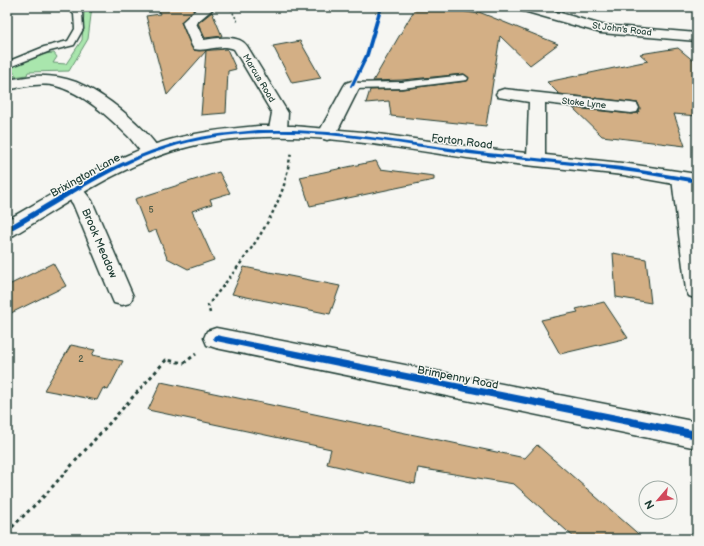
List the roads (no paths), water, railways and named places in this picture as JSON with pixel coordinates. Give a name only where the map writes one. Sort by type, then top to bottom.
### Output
[{"type":"street","name":"Marcus Road","points":[[208,7],[189,22],[199,46],[221,42],[233,42],[240,46],[280,113],[278,129]]},
{"type":"street","name":"St John's Road","points":[[525,7],[601,28],[697,37]]},
{"type":"street","points":[[7,84],[34,81],[60,82],[85,93],[125,123],[145,142],[152,152]]},
{"type":"street","points":[[327,134],[352,86]]},
{"type":"street","name":"Stoke Lyne","points":[[504,94],[632,108]]},
{"type":"street","points":[[536,159],[538,98]]},
{"type":"street","name":"Forton Road","points":[[223,133],[278,129],[296,130],[470,153],[625,169],[690,180]]},
{"type":"street","name":"Brixington Lane","points":[[7,230],[118,167],[152,152],[185,141],[223,133]]},
{"type":"street","points":[[690,180],[697,290]]},
{"type":"street","name":"Brook Meadow","points":[[74,192],[82,201],[122,296]]},
{"type":"street","name":"Brimpenny Road","points":[[216,338],[697,435]]},
{"type":"lane","points":[[7,65],[47,49],[72,43],[79,29],[78,14],[70,7]]},
{"type":"lane","points":[[352,86],[402,85],[464,78]]}]
